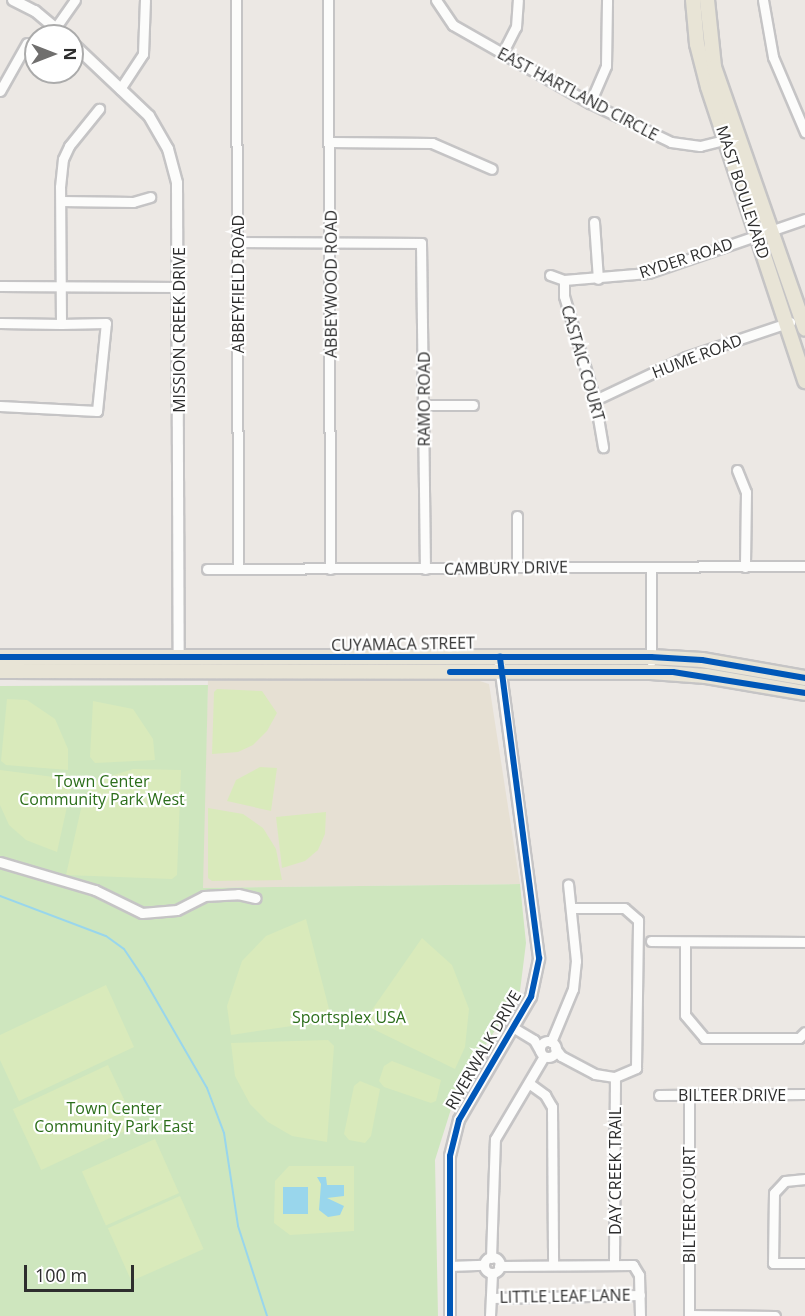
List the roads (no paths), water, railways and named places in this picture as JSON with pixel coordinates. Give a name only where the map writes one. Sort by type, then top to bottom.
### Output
[{"type":"main road","name":"MAST BOULEVARD","points":[[693,0],[699,54],[732,137],[763,232],[785,324],[805,381]]},
{"type":"main road","name":"MAST BOULEVARD","points":[[707,0],[714,67],[732,137]]},
{"type":"main road","name":"MAST BOULEVARD","points":[[763,232],[803,323]]},
{"type":"main road","name":"CUYAMACA STREET","points":[[0,657],[651,657],[702,660],[805,678]]},
{"type":"main road","points":[[278,673],[279,658]]},
{"type":"main road","name":"CUYAMACA STREET","points":[[0,671],[651,672],[706,676],[805,693]]},
{"type":"street","points":[[13,0],[51,24]]},
{"type":"street","points":[[58,24],[75,0]]},
{"type":"street","points":[[120,89],[143,54],[145,0]]},
{"type":"street","name":"ABBEYFIELD ROAD","points":[[236,0],[238,568]]},
{"type":"street","name":"ABBEYWOOD ROAD","points":[[328,0],[332,240],[330,568]]},
{"type":"street","name":"EAST HARTLAND CIRCLE","points":[[436,0],[453,26],[590,103],[670,142],[700,146],[732,137]]},
{"type":"street","points":[[502,54],[516,27],[518,0]]},
{"type":"street","points":[[590,103],[606,66],[607,0]]},
{"type":"street","points":[[763,0],[773,57],[805,132]]},
{"type":"street","points":[[0,91],[24,48]]},
{"type":"street","name":"MISSION CREEK DRIVE","points":[[84,54],[149,116],[172,160],[178,195],[179,657]]},
{"type":"street","points":[[62,324],[63,159],[99,109]]},
{"type":"street","points":[[330,142],[432,143],[492,169]]},
{"type":"street","points":[[61,201],[134,202],[150,196]]},
{"type":"street","name":"RYDER ROAD","points":[[564,280],[598,279],[648,273],[805,219]]},
{"type":"street","points":[[594,222],[598,279]]},
{"type":"street","points":[[237,242],[332,240]]},
{"type":"street","name":"RAMO ROAD","points":[[332,240],[409,241],[421,243],[423,249],[424,568]]},
{"type":"street","points":[[550,275],[564,280]]},
{"type":"street","name":"CASTAIC COURT","points":[[564,280],[564,296],[595,400],[603,447]]},
{"type":"street","points":[[0,286],[178,287]]},
{"type":"street","points":[[0,323],[106,323],[99,362],[97,411],[0,406]]},
{"type":"street","name":"HUME ROAD","points":[[595,400],[686,357],[785,324],[803,323]]},
{"type":"street","points":[[423,405],[473,405]]},
{"type":"street","points":[[737,470],[746,492],[745,567]]},
{"type":"street","points":[[517,516],[517,567]]},
{"type":"street","name":"CAMBURY DRIVE","points":[[207,569],[805,566]]},
{"type":"street","points":[[651,567],[651,672]]},
{"type":"street","name":"RIVERWALK DRIVE","points":[[450,1316],[450,1156],[459,1120],[531,997],[539,958],[500,672],[500,657]]},
{"type":"street","points":[[0,862],[95,890],[142,913],[177,910],[204,896],[238,894],[256,898]]},
{"type":"street","points":[[568,884],[576,961],[573,989],[550,1050],[495,1139],[488,1261],[496,1269],[553,1265],[633,1265],[639,1275],[640,1316]]},
{"type":"street","points":[[514,1028],[595,1074],[615,1077],[636,1068],[638,920],[633,911],[571,908]]},
{"type":"street","points":[[651,941],[805,942]]},
{"type":"street","points":[[685,942],[685,1015],[704,1038],[799,1038],[805,1032]]},
{"type":"street","name":"DAY CREEK TRAIL","points":[[614,1265],[615,1077]]},
{"type":"street","points":[[530,1084],[545,1095],[552,1107],[553,1265]]},
{"type":"street","name":"BILTEER DRIVE","points":[[659,1095],[805,1094]]},
{"type":"street","name":"BILTEER COURT","points":[[689,1095],[689,1315]]},
{"type":"street","points":[[805,1179],[785,1181],[774,1193],[773,1263],[805,1263]]},
{"type":"street","points":[[449,1266],[488,1261]]},
{"type":"street","points":[[488,1261],[496,1269]]},
{"type":"street","points":[[490,1316],[496,1269]]},
{"type":"street","name":"LITTLE LEAF LANE","points":[[491,1298],[640,1295]]},
{"type":"street","points":[[689,1315],[775,1316]]},
{"type":"water","points":[[317,1177],[326,1177],[327,1185],[344,1185],[344,1196],[327,1198],[344,1206],[340,1215],[328,1217],[319,1210],[321,1184]]},
{"type":"water","points":[[283,1187],[308,1187],[308,1214],[283,1214]]},
{"type":"waterway","points":[[0,896],[106,936],[124,949],[144,979],[207,1088],[224,1133],[238,1226],[267,1316]]},
{"type":"park label","name":"Town Center Community Park West","points":[[102,790]]},
{"type":"park label","name":"Sportsplex USA","points":[[349,1017]]},
{"type":"park label","name":"Town Center Community Park East","points":[[114,1117]]}]
